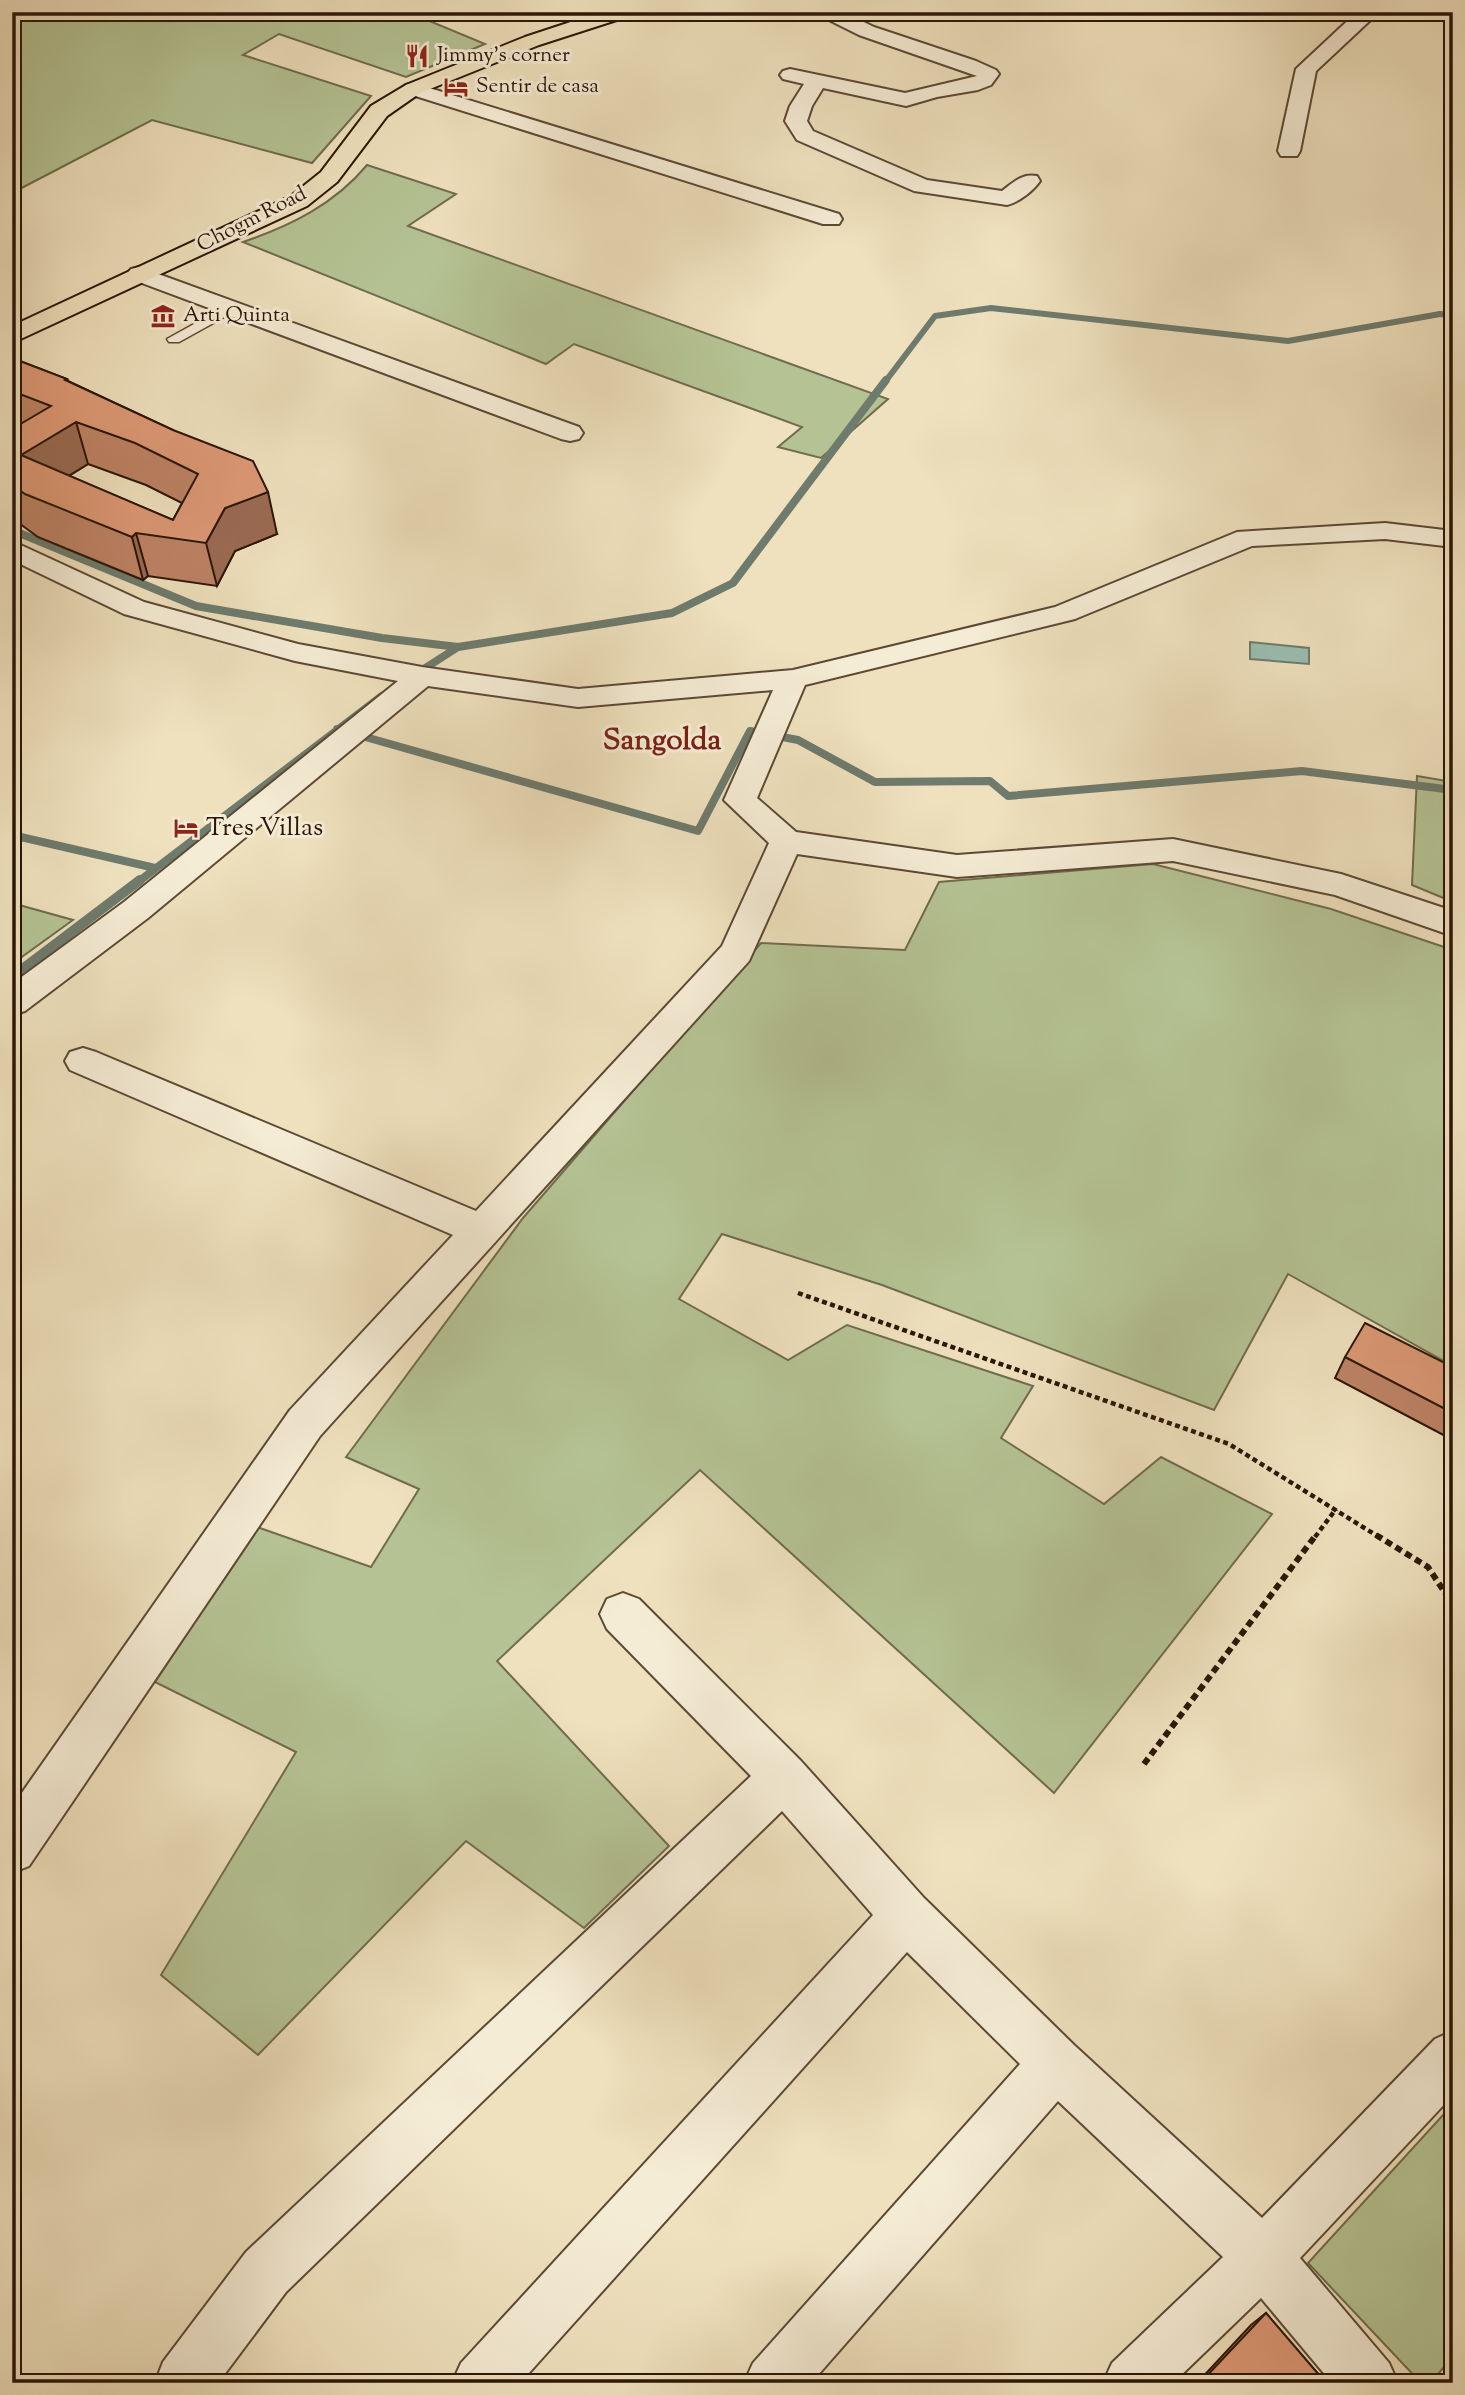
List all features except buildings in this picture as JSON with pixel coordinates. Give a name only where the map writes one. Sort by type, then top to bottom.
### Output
[{"type":"main road","name":"Chogm Road","points":[[12,337],[139,274],[299,201],[328,177],[379,111],[413,89],[532,41],[622,12]]},
{"type":"street","points":[[790,75],[906,100],[934,90],[971,86],[984,81],[989,74],[962,61],[850,25],[828,12]]},
{"type":"street","points":[[1289,151],[1306,69],[1369,12]]},
{"type":"street","points":[[817,81],[801,106],[796,121],[805,135],[922,186],[1007,198],[1029,181]]},
{"type":"street","points":[[413,89],[831,219]]},
{"type":"street","points":[[139,274],[570,433]]},
{"type":"street","points":[[12,549],[134,608],[295,652],[422,676],[578,698],[793,679],[1065,613],[1247,538],[1385,531],[1453,538]]},
{"type":"street","points":[[12,1002],[136,910],[422,676]]},
{"type":"street","points":[[793,679],[740,800],[786,841],[957,866],[1173,850],[1341,885],[1453,924]]},
{"type":"street","points":[[12,1849],[305,1423],[737,952],[786,841]]},
{"type":"street","points":[[83,1061],[483,1231]]},
{"type":"street","points":[[624,1614],[784,1777],[906,1916],[1056,2063],[1262,2257],[1368,2383]]},
{"type":"street","points":[[183,2382],[266,2272],[784,1777]]},
{"type":"street","points":[[481,2383],[906,1916]]},
{"type":"street","points":[[1132,2383],[1262,2257],[1453,2057]]},
{"type":"street","points":[[773,2383],[1056,2063]]},
{"type":"lane","points":[[174,339],[232,307]]},
{"type":"path","points":[[798,1293],[1229,1444],[1428,1567],[1453,1605]]},
{"type":"path","points":[[1144,1763],[1336,1509]]},
{"type":"green space","points":[[12,12],[408,12],[485,44],[406,77],[279,34],[243,55],[371,96],[312,163],[152,120],[12,193]]},
{"type":"green space","points":[[367,165],[456,194],[408,226],[888,399],[821,458],[778,447],[802,427],[574,344],[546,364],[243,242],[278,229],[311,212],[341,191]]},
{"type":"green space","points":[[1417,776],[1453,782],[1453,902],[1412,885]]},
{"type":"green space","points":[[1153,864],[1331,909],[1453,950],[1453,1366],[1288,1274],[1214,1410],[882,1285],[722,1234],[679,1299],[788,1360],[847,1325],[1033,1386],[1001,1438],[1104,1504],[1161,1457],[1272,1514],[1054,1793],[700,1470],[497,1661],[669,1846],[584,1928],[466,1841],[258,2055],[161,1975],[296,1752],[155,1682],[257,1527],[371,1567],[419,1489],[346,1457],[523,1218],[761,943],[905,950],[939,882]]},
{"type":"green space","points":[[12,903],[73,920],[12,964]]},
{"type":"green space","points":[[1453,2104],[1453,2357],[1430,2383],[1421,2383],[1308,2263]]},
{"type":"water","points":[[1250,642],[1309,648],[1309,664],[1250,659]]},
{"type":"waterway","points":[[885,382],[935,316],[991,308],[1288,341],[1440,314],[1453,315]]},
{"type":"waterway","points":[[458,647],[672,613],[733,583],[886,380]]},
{"type":"waterway","points":[[12,530],[196,606],[382,638],[458,647]]},
{"type":"waterway","points":[[416,674],[458,647]]},
{"type":"waterway","points":[[338,729],[382,696]]},
{"type":"waterway","points":[[138,882],[338,729]]},
{"type":"waterway","points":[[338,729],[698,831],[750,731],[798,740],[875,782],[990,781],[1008,796],[1302,771],[1453,790]]},
{"type":"waterway","points":[[12,835],[155,868]]},
{"type":"waterway","points":[[12,977],[140,880]]},
{"type":"place","name":"Jimmy's corner","points":[[417,56]]},
{"type":"place","name":"Sentir de casa","points":[[456,87]]},
{"type":"place","name":"Arti Quinta","points":[[163,316]]},
{"type":"place","name":"Tres Villas","points":[[186,828]]},
{"type":"district","name":"Sangolda","points":[[662,741]]}]
